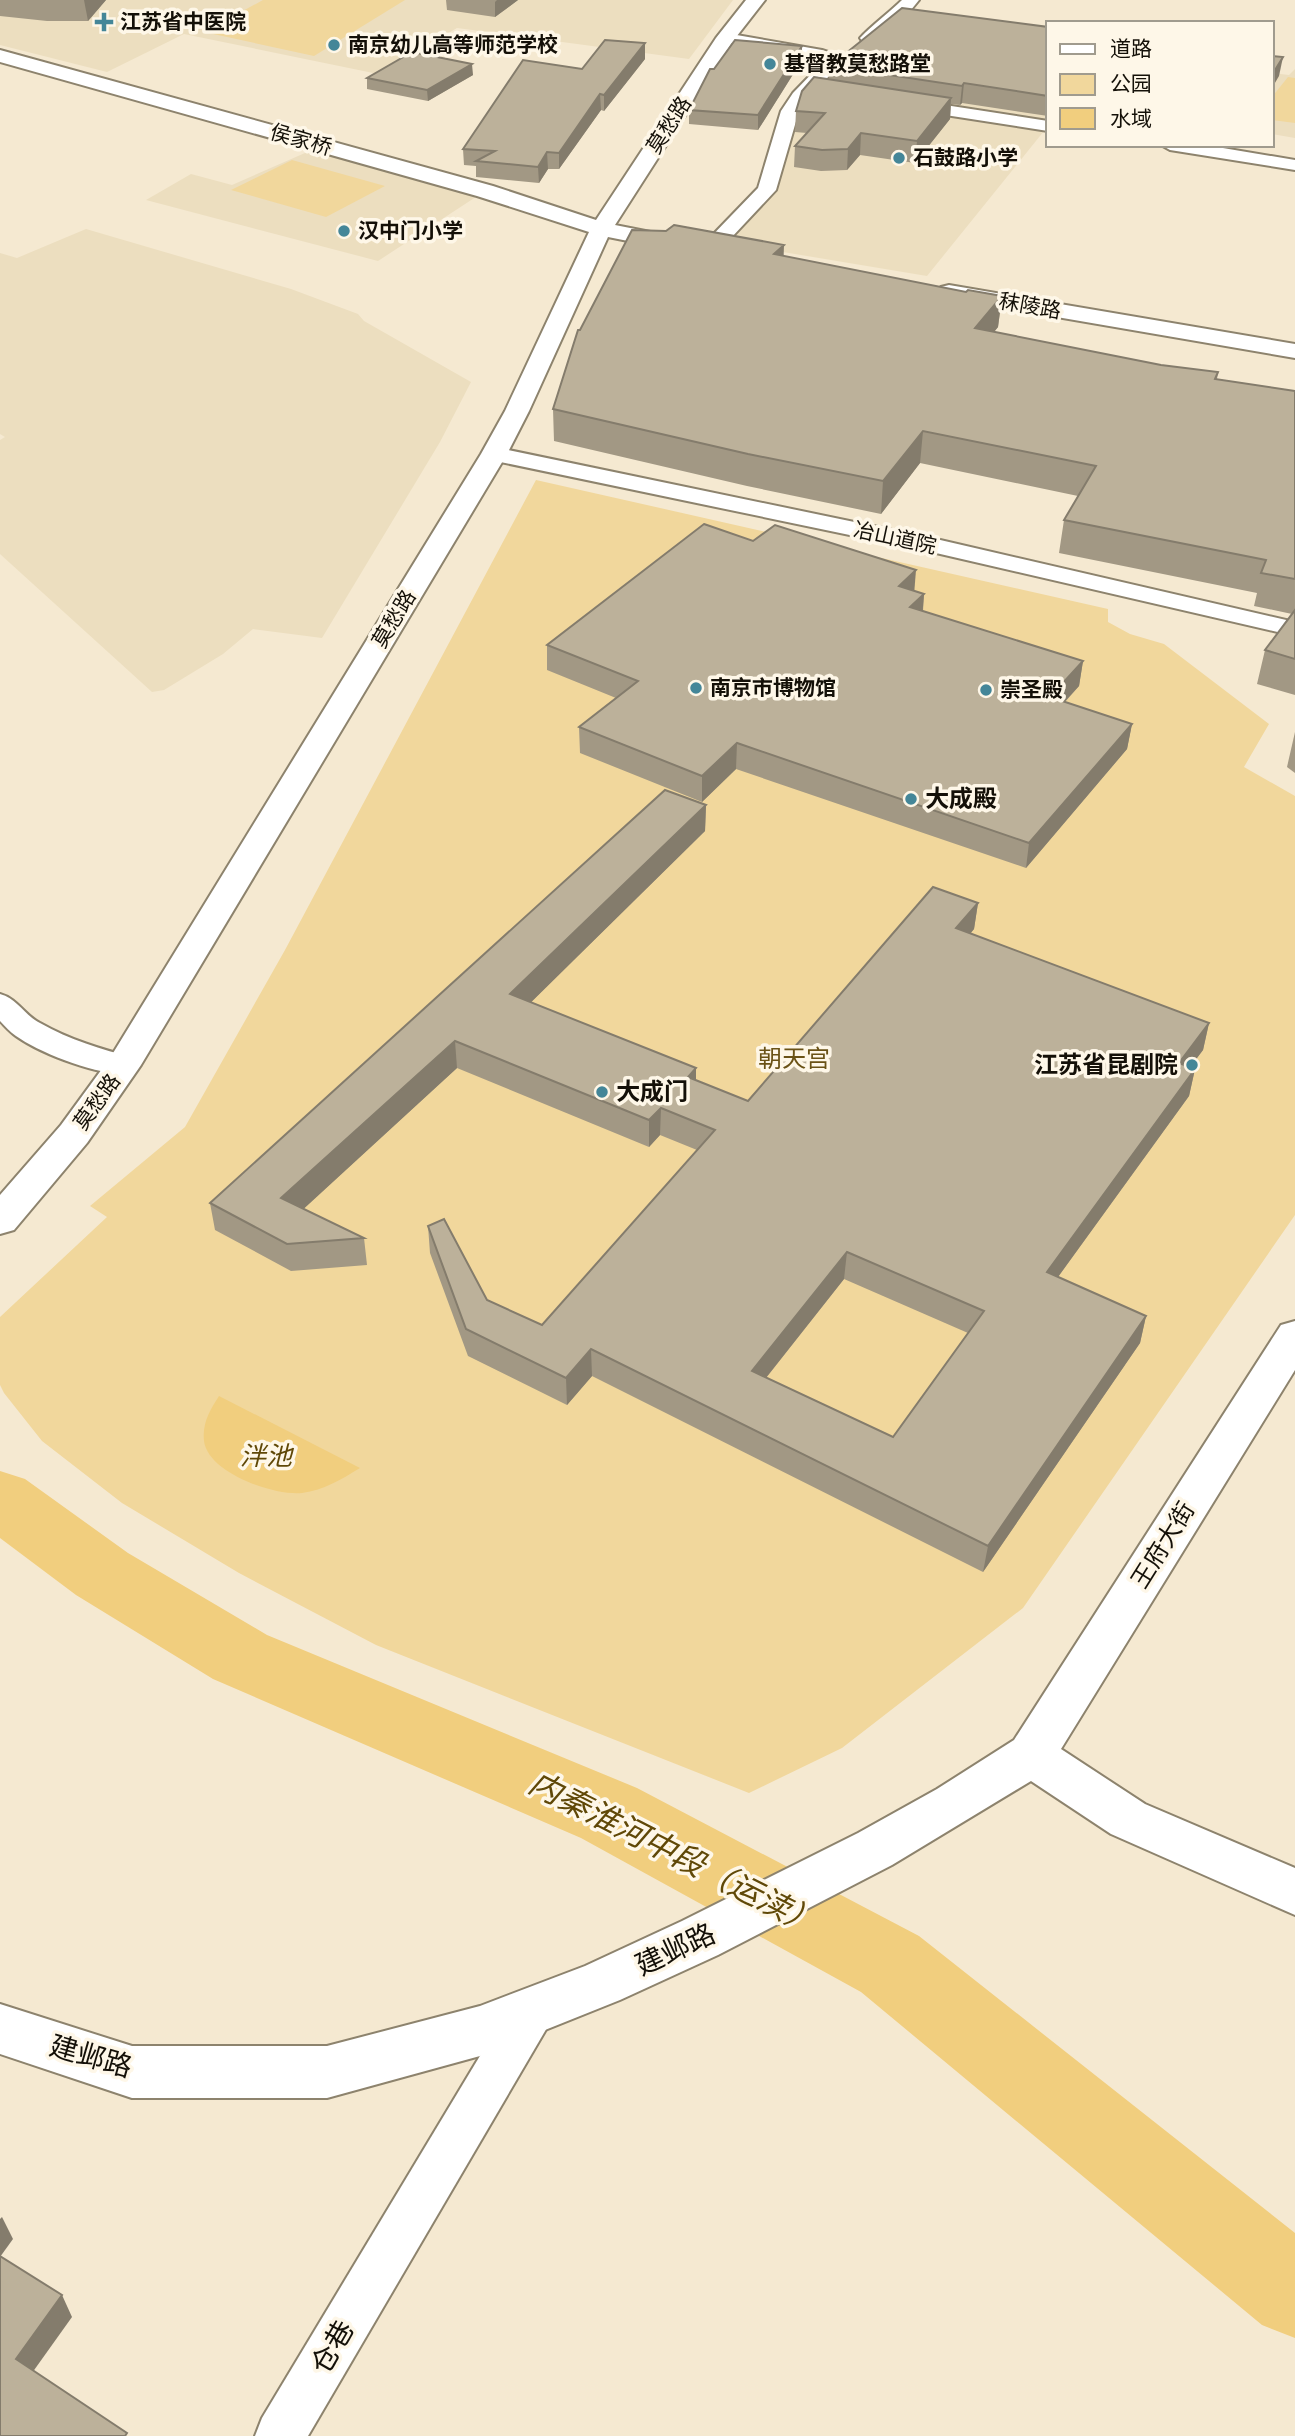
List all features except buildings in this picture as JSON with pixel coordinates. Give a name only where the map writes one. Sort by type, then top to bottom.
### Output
[{"type":"main road","name":"莫愁路","points":[[0,1220],[74,1134],[123,1065],[494,453],[517,411],[601,229],[725,38],[756,0]]},
{"type":"main road","name":"侯家桥","points":[[0,55],[485,191],[601,229]]},
{"type":"main road","points":[[601,229],[736,255]]},
{"type":"main road","name":"秣陵路","points":[[928,289],[1295,351]]},
{"type":"main road","name":"王府大街","points":[[1031,1755],[1295,1336]]},
{"type":"main road","points":[[1031,1755],[1128,1819],[1295,1892]]},
{"type":"main road","name":"建邺路","points":[[0,2029],[132,2072],[327,2072],[480,2031],[602,1983],[700,1938],[875,1849],[954,1804],[1031,1755]]},
{"type":"street","points":[[709,250],[768,190],[790,111],[807,89],[842,57],[881,29],[911,0]]},
{"type":"street","points":[[725,38],[828,57],[842,57]]},
{"type":"street","points":[[807,89],[834,93]]},
{"type":"street","points":[[887,101],[1046,126]]},
{"type":"street","points":[[1182,147],[1295,165]]},
{"type":"street","name":"冶山道院","points":[[494,453],[936,546],[1295,629]]},
{"type":"street","points":[[0,1004],[26,1029],[79,1054],[123,1065]]},
{"type":"street","name":"仓巷","points":[[280,2436],[532,2011]]},
{"type":"shaded area","name":"南京幼儿高等师范学校","points":[[0,0],[733,0],[689,59],[457,28],[378,74],[184,34],[107,72],[0,45]]},
{"type":"shaded area","name":"石鼓路小学","points":[[1046,43],[1046,128],[927,276],[729,243],[756,201],[790,111],[832,63]]},
{"type":"shaded area","points":[[1295,69],[1295,138],[1274,134],[1274,73],[1289,75]]},
{"type":"shaded area","name":"汉中门小学","points":[[321,146],[485,191],[378,261],[146,200],[191,174],[232,185]]},
{"type":"shaded area","points":[[86,229],[291,289],[358,314],[364,321],[471,382],[440,442],[322,638],[253,629],[223,654],[164,690],[152,692],[0,554],[0,440],[5,437],[0,434],[0,253],[17,258]]},
{"type":"green space","points":[[263,0],[405,0],[314,56],[204,32]]},
{"type":"green space","points":[[1288,77],[1295,78],[1295,123],[1274,120],[1274,94]]},
{"type":"green space","points":[[292,160],[385,186],[326,217],[231,190]]},
{"type":"green space","name":"朝天宫","points":[[536,480],[1108,609],[1108,622],[1130,634],[1164,644],[1269,724],[1244,767],[1295,796],[1295,1215],[1023,1608],[842,1748],[749,1793],[376,1645],[239,1573],[122,1503],[42,1441],[0,1385],[0,1317],[107,1217],[90,1206],[185,1127],[285,950]]},
{"type":"water","name":"泮池","points":[[219,1396],[360,1468],[325,1487],[302,1493],[275,1491],[244,1480],[217,1463],[208,1453],[204,1441],[205,1423]]},
{"type":"waterway","name":"内秦淮河中段（运渎）","points":[[0,1499],[102,1574],[240,1657],[609,1813],[890,1964],[1295,2292]]},
{"type":"place","name":"江苏省中医院","points":[[104,22]]},
{"type":"place","name":"南京幼儿高等师范学校","points":[[334,45]]},
{"type":"place","name":"基督教莫愁路堂","points":[[770,64]]},
{"type":"place","name":"石鼓路小学","points":[[899,158]]},
{"type":"place","name":"汉中门小学","points":[[344,231]]},
{"type":"place","name":"南京市博物馆","points":[[696,688]]},
{"type":"place","name":"崇圣殿","points":[[986,690]]},
{"type":"place","name":"大成殿","points":[[911,799]]},
{"type":"place","name":"江苏省昆剧院","points":[[1192,1065]]},
{"type":"place","name":"大成门","points":[[602,1092]]}]
